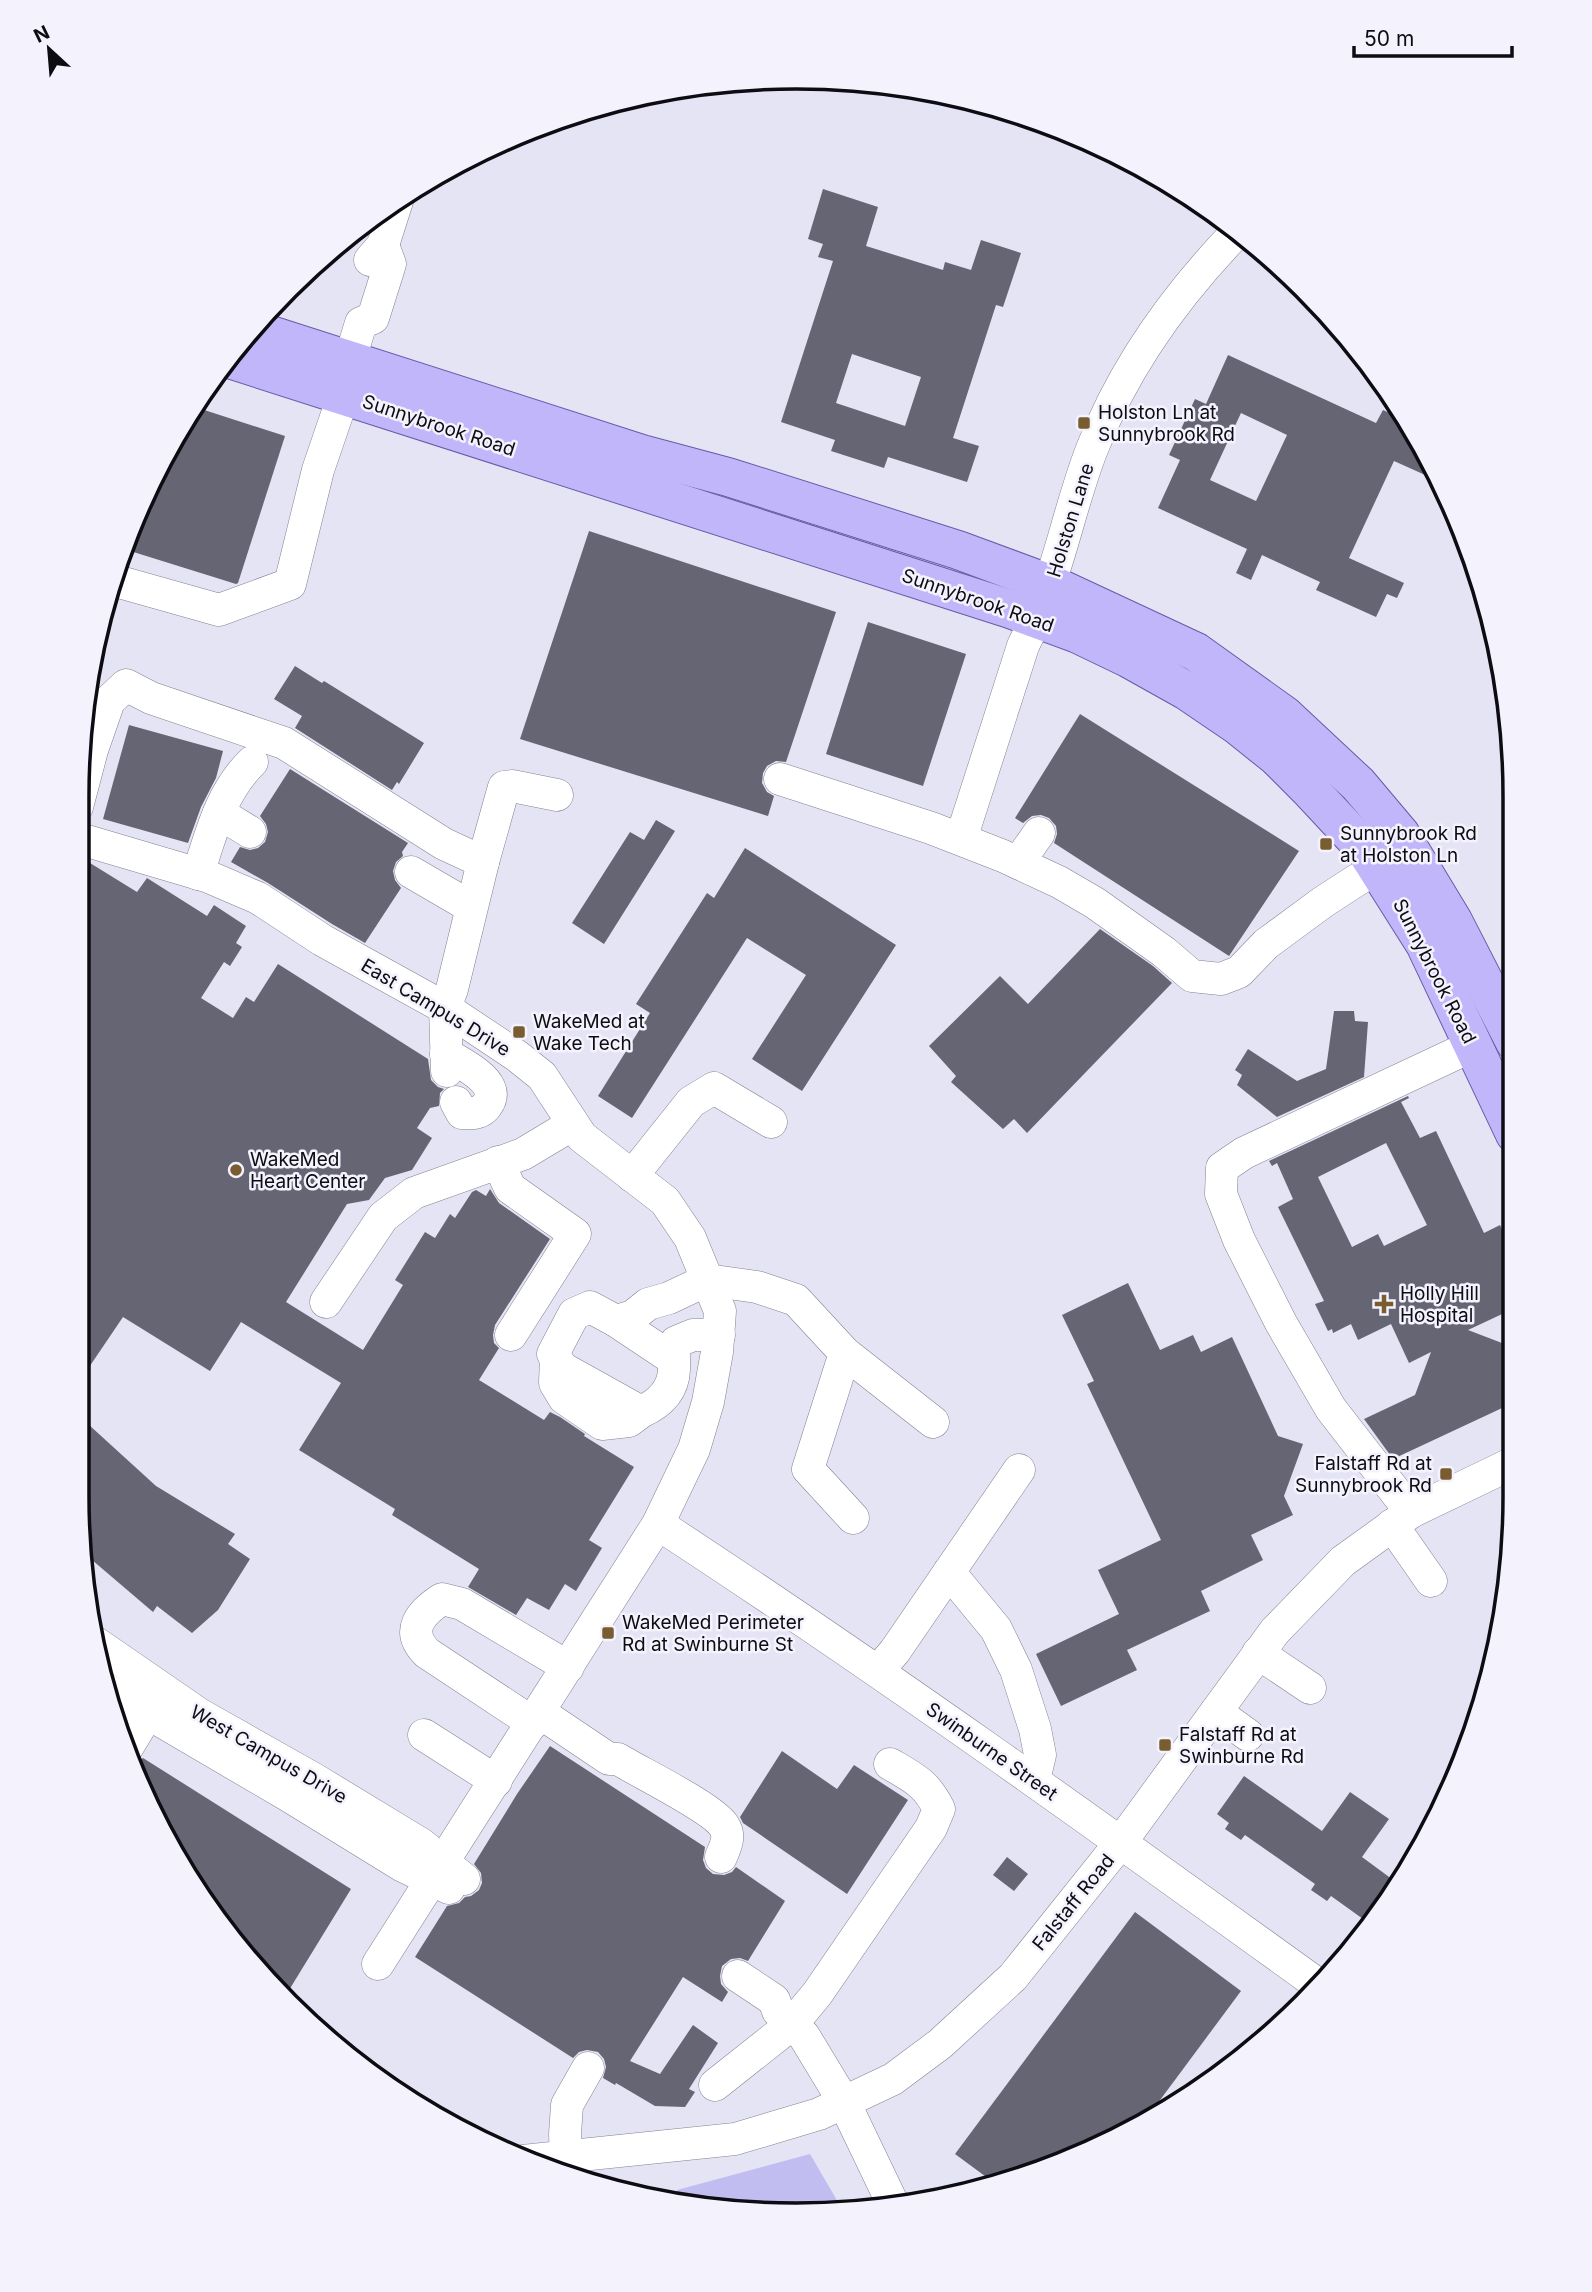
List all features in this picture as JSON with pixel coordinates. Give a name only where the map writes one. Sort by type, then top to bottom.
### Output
[{"type":"main road","name":"Sunnybrook Road","points":[[262,334],[347,377],[579,470],[1079,634],[1187,691],[1237,725],[1277,757],[1365,849],[1425,944],[1503,1107]]},
{"type":"main road","name":"Sunnybrook Road","points":[[240,360],[347,377],[727,477],[958,550],[1050,584],[1196,652],[1284,715],[1358,784],[1401,835],[1430,881],[1503,1019]]},
{"type":"main road","points":[[579,470],[628,468],[642,454]]},
{"type":"street","points":[[123,583],[219,610],[290,584],[318,470],[361,323],[373,318],[390,264],[383,245],[392,216]]},
{"type":"street","name":"Holston Lane","points":[[961,839],[1023,646],[1050,584],[1092,449],[1132,366],[1176,300],[1230,239]]},
{"type":"street","points":[[91,755],[109,701],[126,685],[151,698],[284,743],[444,844],[483,862]]},
{"type":"street","points":[[198,874],[216,821],[237,777],[252,762]]},
{"type":"street","points":[[780,779],[961,839],[1059,882],[1095,903],[1164,952],[1192,976],[1221,979],[1238,972],[1258,936],[1323,902],[1377,867]]},
{"type":"street","points":[[456,1102],[462,1113],[482,1111],[490,1102],[492,1093],[488,1084],[477,1073],[446,1062],[445,1008],[504,787],[512,786],[557,795]]},
{"type":"street","points":[[216,821],[246,839]]},
{"type":"street","points":[[1018,863],[1039,833]]},
{"type":"street","name":"East Campus Drive","points":[[89,842],[198,874],[258,898],[322,940],[445,1008],[542,1076],[582,1137],[665,1201],[690,1238],[720,1311],[719,1335],[708,1402],[694,1450],[658,1524]]},
{"type":"street","points":[[411,872],[471,907]]},
{"type":"street","points":[[1432,1581],[1401,1519],[1331,1409],[1281,1323],[1239,1240],[1221,1194],[1222,1168],[1244,1153],[1474,1045]]},
{"type":"street","points":[[632,1176],[691,1102],[714,1088],[771,1122]]},
{"type":"street","points":[[326,1302],[383,1217],[414,1192],[523,1154],[573,1124]]},
{"type":"street","points":[[499,1162],[510,1188],[575,1234],[511,1335]]},
{"type":"street","points":[[616,1321],[633,1316],[648,1304],[707,1280],[757,1287],[796,1300],[845,1353],[933,1422]]},
{"type":"street","points":[[659,1301],[657,1320],[674,1351],[674,1371],[667,1393],[656,1405],[641,1412],[562,1368],[553,1353],[574,1314],[590,1307],[674,1351]]},
{"type":"street","points":[[674,1351],[693,1335],[719,1335]]},
{"type":"street","points":[[845,1353],[808,1469],[852,1518]]},
{"type":"street","name":"Falstaff Road","points":[[550,2158],[736,2139],[820,2114],[892,2078],[940,2044],[1013,1977],[1121,1842],[1275,1631],[1343,1561],[1401,1519],[1503,1468]]},
{"type":"street","points":[[878,1671],[895,1651],[1019,1470]]},
{"type":"street","points":[[379,1964],[448,1879],[500,1774],[658,1524]]},
{"type":"street","name":"Swinburne Street","points":[[658,1524],[878,1671],[1311,1980]]},
{"type":"street","points":[[949,1572],[996,1629],[1016,1670],[1035,1729],[1040,1755],[1034,1780]]},
{"type":"street","points":[[571,1662],[462,1604],[442,1599],[420,1618],[416,1632],[417,1643],[427,1653],[539,1712],[608,1759],[618,1759],[708,1812],[724,1826],[728,1839],[721,1857]]},
{"type":"street","name":"West Campus Drive","points":[[107,1650],[133,1669],[155,1702]]},
{"type":"street","points":[[1258,1653],[1310,1688]]},
{"type":"street","points":[[117,1691],[133,1669]]},
{"type":"street","name":"West Campus Drive","points":[[119,1699],[155,1702],[199,1714],[421,1844],[448,1879]]},
{"type":"street","points":[[133,1739],[155,1702]]},
{"type":"street","points":[[1216,1712],[1248,1735]]},
{"type":"street","points":[[429,1729],[500,1774]]},
{"type":"street","points":[[715,2085],[785,2018],[817,1994],[931,1828],[939,1809],[931,1792],[890,1764]]},
{"type":"street","points":[[735,1981],[762,2007],[785,2018],[804,2036],[844,2102],[889,2197]]},
{"type":"street","points":[[566,2156],[566,2105],[588,2068]]},
{"type":"shaded area","points":[[810,2154],[838,2201],[750,2201],[704,2197],[677,2192],[677,2190]]},
{"type":"building","points":[[823,189],[878,207],[866,246],[943,270],[945,262],[971,270],[981,240],[1021,253],[1003,307],[996,305],[953,438],[979,446],[967,482],[888,457],[884,468],[831,451],[835,440],[781,422],[833,261],[818,257],[823,244],[808,239]],"holes":[[[852,354],[921,377],[905,426],[836,403]]]},
{"type":"building","points":[[1228,355],[1376,423],[1383,410],[1390,413],[1426,475],[1394,461],[1349,558],[1404,583],[1397,598],[1387,594],[1376,617],[1316,590],[1320,582],[1262,555],[1251,580],[1236,573],[1247,549],[1158,508],[1180,460],[1169,455],[1195,399],[1206,404]],"holes":[[[1241,413],[1287,435],[1256,501],[1210,480]]]},
{"type":"building","points":[[204,410],[285,436],[236,584],[133,552],[162,483]]},
{"type":"building","points":[[589,531],[836,612],[786,762],[776,761],[767,766],[763,773],[762,783],[767,792],[774,796],[768,816],[520,739]]},
{"type":"building","points":[[868,622],[966,654],[923,786],[826,754]]},
{"type":"building","points":[[295,666],[424,743],[399,784],[397,782],[392,790],[295,728],[302,716],[274,699]]},
{"type":"building","points":[[1080,714],[1299,851],[1229,956],[1054,843],[1056,826],[1049,818],[1032,816],[1023,823],[1015,818]]},
{"type":"building","points":[[129,725],[223,751],[216,778],[201,807],[188,843],[103,819]]},
{"type":"building","points":[[290,769],[408,843],[393,871],[401,888],[365,943],[231,862],[240,847],[250,850],[265,842],[268,832],[260,816]]},
{"type":"building","points":[[656,820],[675,831],[604,944],[572,923],[630,832],[644,840]]},
{"type":"building","points":[[745,848],[896,945],[802,1091],[752,1059],[806,975],[747,938],[632,1118],[598,1096],[650,1013],[636,1004],[707,893],[714,898]]},
{"type":"building","name":"WakeMed Heart Center","points":[[89,864],[137,892],[147,878],[207,916],[214,905],[246,926],[236,943],[242,947],[230,966],[224,962],[201,998],[233,1018],[246,997],[254,1002],[278,964],[428,1059],[431,1080],[444,1089],[440,1093],[439,1106],[430,1108],[417,1128],[432,1138],[412,1170],[385,1178],[369,1200],[347,1204],[286,1302],[363,1350],[403,1285],[395,1280],[425,1232],[435,1238],[450,1214],[455,1218],[476,1190],[486,1196],[490,1189],[499,1203],[550,1239],[495,1325],[494,1343],[499,1348],[479,1380],[544,1420],[550,1412],[560,1417],[585,1434],[584,1436],[634,1467],[589,1540],[602,1548],[576,1591],[565,1584],[549,1610],[527,1598],[516,1615],[468,1587],[479,1569],[392,1515],[395,1509],[299,1450],[341,1383],[241,1322],[210,1371],[123,1317],[89,1367]]},
{"type":"building","points":[[1100,929],[1153,966],[1172,983],[1027,1133],[1014,1119],[1003,1129],[951,1082],[956,1076],[929,1046],[1000,976],[1028,1004]]},
{"type":"building","points":[[1334,1011],[1354,1011],[1355,1021],[1368,1022],[1364,1077],[1277,1117],[1237,1085],[1242,1075],[1235,1070],[1248,1049],[1297,1081],[1326,1069]]},
{"type":"building","points":[[1408,1096],[1409,1098],[1401,1102],[1420,1138],[1436,1131],[1484,1233],[1500,1225],[1503,1231],[1503,1314],[1468,1330],[1503,1343],[1503,1408],[1393,1459],[1364,1419],[1415,1395],[1431,1352],[1409,1363],[1391,1324],[1358,1340],[1351,1324],[1333,1333],[1332,1329],[1328,1331],[1315,1304],[1324,1301],[1278,1207],[1293,1199],[1277,1163],[1272,1166],[1269,1161]],"holes":[[[1386,1143],[1427,1225],[1384,1246],[1378,1234],[1352,1247],[1318,1177]]]},
{"type":"building","points":[[1128,1283],[1160,1350],[1193,1335],[1201,1352],[1232,1337],[1278,1436],[1303,1444],[1284,1496],[1293,1515],[1251,1535],[1263,1560],[1201,1591],[1210,1611],[1127,1650],[1137,1670],[1061,1706],[1036,1654],[1119,1614],[1098,1570],[1161,1540],[1087,1384],[1094,1381],[1062,1315]]},
{"type":"building","points":[[89,1425],[156,1486],[235,1534],[228,1544],[250,1559],[218,1610],[192,1633],[157,1606],[153,1612],[93,1560]]},
{"type":"building","points":[[550,1746],[705,1847],[703,1860],[706,1868],[713,1874],[724,1875],[736,1867],[785,1901],[748,1961],[731,1959],[722,1966],[721,1984],[728,1992],[722,2002],[683,1977],[630,2061],[660,2074],[693,2025],[718,2043],[689,2089],[695,2092],[685,2107],[655,2106],[616,2083],[615,2085],[603,2078],[606,2067],[598,2052],[587,2050],[579,2052],[573,2058],[415,1957],[447,1906],[459,1903],[479,1890],[482,1883],[481,1873],[474,1864]]},
{"type":"building","points":[[782,1751],[837,1789],[854,1765],[908,1800],[847,1894],[743,1823],[740,1817]]},
{"type":"building","points":[[143,1758],[351,1889],[290,1989],[235,1926],[208,1889],[162,1809],[141,1760]]},
{"type":"building","points":[[1244,1776],[1322,1831],[1350,1792],[1389,1819],[1362,1857],[1391,1878],[1362,1919],[1331,1896],[1327,1901],[1311,1890],[1315,1884],[1245,1835],[1241,1840],[1225,1829],[1229,1823],[1217,1814]]},
{"type":"building","points":[[1007,1857],[1028,1874],[1014,1891],[993,1875]]},
{"type":"building","points":[[1135,1912],[1241,1991],[1158,2102],[1149,2108],[1066,2149],[986,2177],[955,2154]]},
{"type":"place","name":"Holston Ln at Sunnybrook Rd","points":[[1084,423]]},
{"type":"place","name":"Sunnybrook Rd at Holston Ln","points":[[1326,844]]},
{"type":"place","name":"WakeMed at Wake Tech","points":[[519,1032]]},
{"type":"place","name":"WakeMed Heart Center","points":[[236,1170]]},
{"type":"place","name":"Holly Hill Hospital","points":[[1384,1304]]},
{"type":"place","name":"Falstaff Rd at Sunnybrook Rd","points":[[1446,1474]]},
{"type":"place","name":"WakeMed Perimeter Rd at Swinburne St","points":[[608,1633]]},
{"type":"place","name":"Falstaff Rd at Swinburne Rd","points":[[1165,1745]]}]
